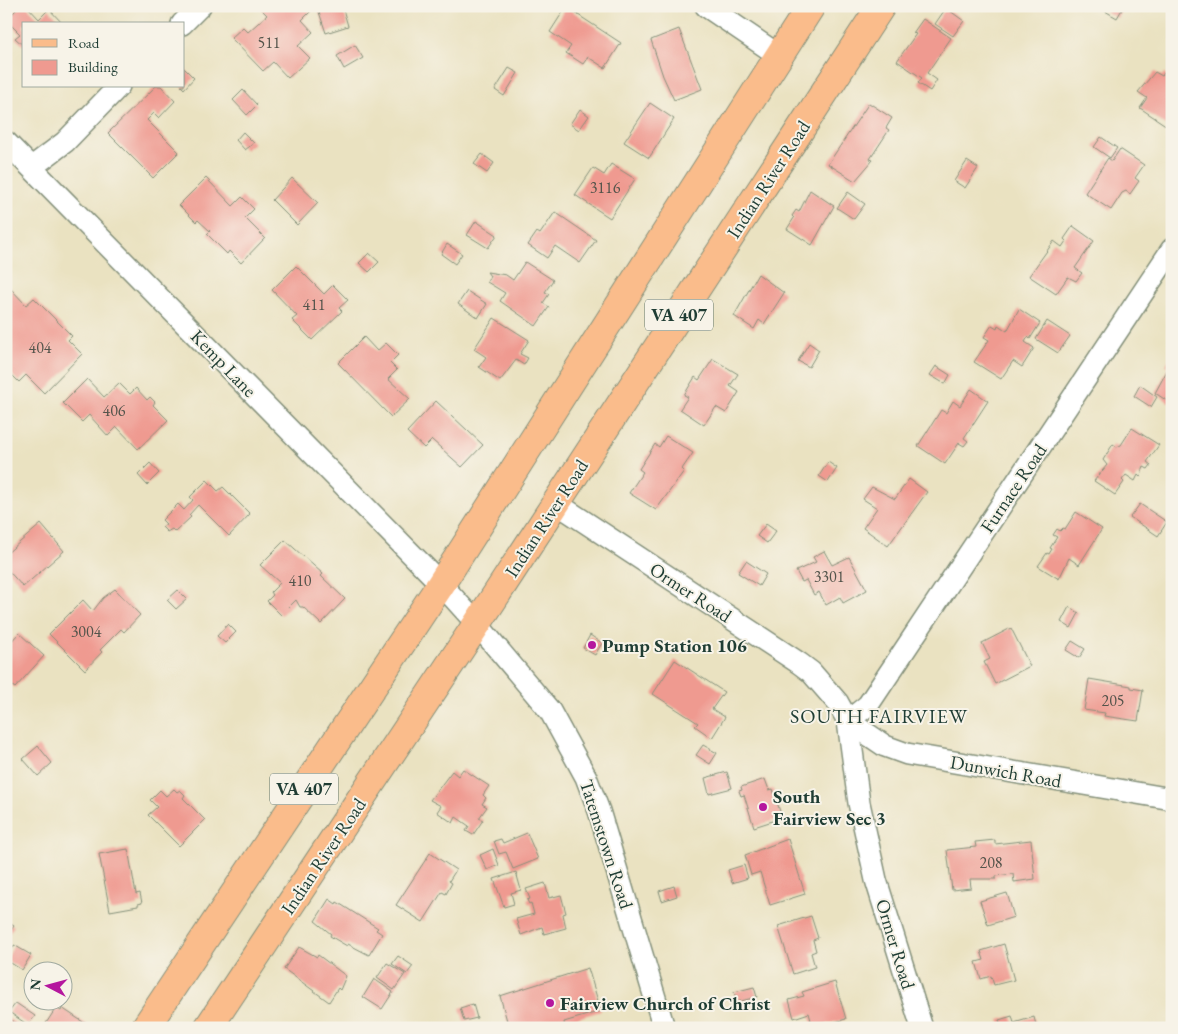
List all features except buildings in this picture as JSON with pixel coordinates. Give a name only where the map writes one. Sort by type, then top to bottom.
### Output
[{"type":"main road","name":"VA 407","points":[[145,1028],[441,584],[811,6]]},
{"type":"main road","name":"Indian River Road","points":[[208,1028],[477,624],[881,6]]},
{"type":"street","points":[[184,22],[200,6]]},
{"type":"street","points":[[706,6],[778,55]]},
{"type":"street","points":[[32,167],[65,142],[117,88]]},
{"type":"street","name":"Kemp Lane","points":[[6,142],[441,584]]},
{"type":"street","name":"Furnace Road","points":[[848,721],[868,705],[1172,250]]},
{"type":"street","name":"Ormer Road","points":[[556,503],[810,672],[838,703],[848,721],[859,804],[876,880],[922,1028]]},
{"type":"street","name":"Tatemstown Road","points":[[441,584],[550,711],[586,777],[599,811],[664,1028]]},
{"type":"street","name":"Dunwich Road","points":[[848,721],[885,746],[906,754],[1172,799]]},
{"type":"place","name":"Pump Station 106","points":[[592,645]]},
{"type":"place","name":"South Fairview Sec 3","points":[[763,807]]},
{"type":"place","name":"Fairview Church of Christ","points":[[550,1003]]},
{"type":"district","name":"SOUTH FAIRVIEW","points":[[879,716]]}]
